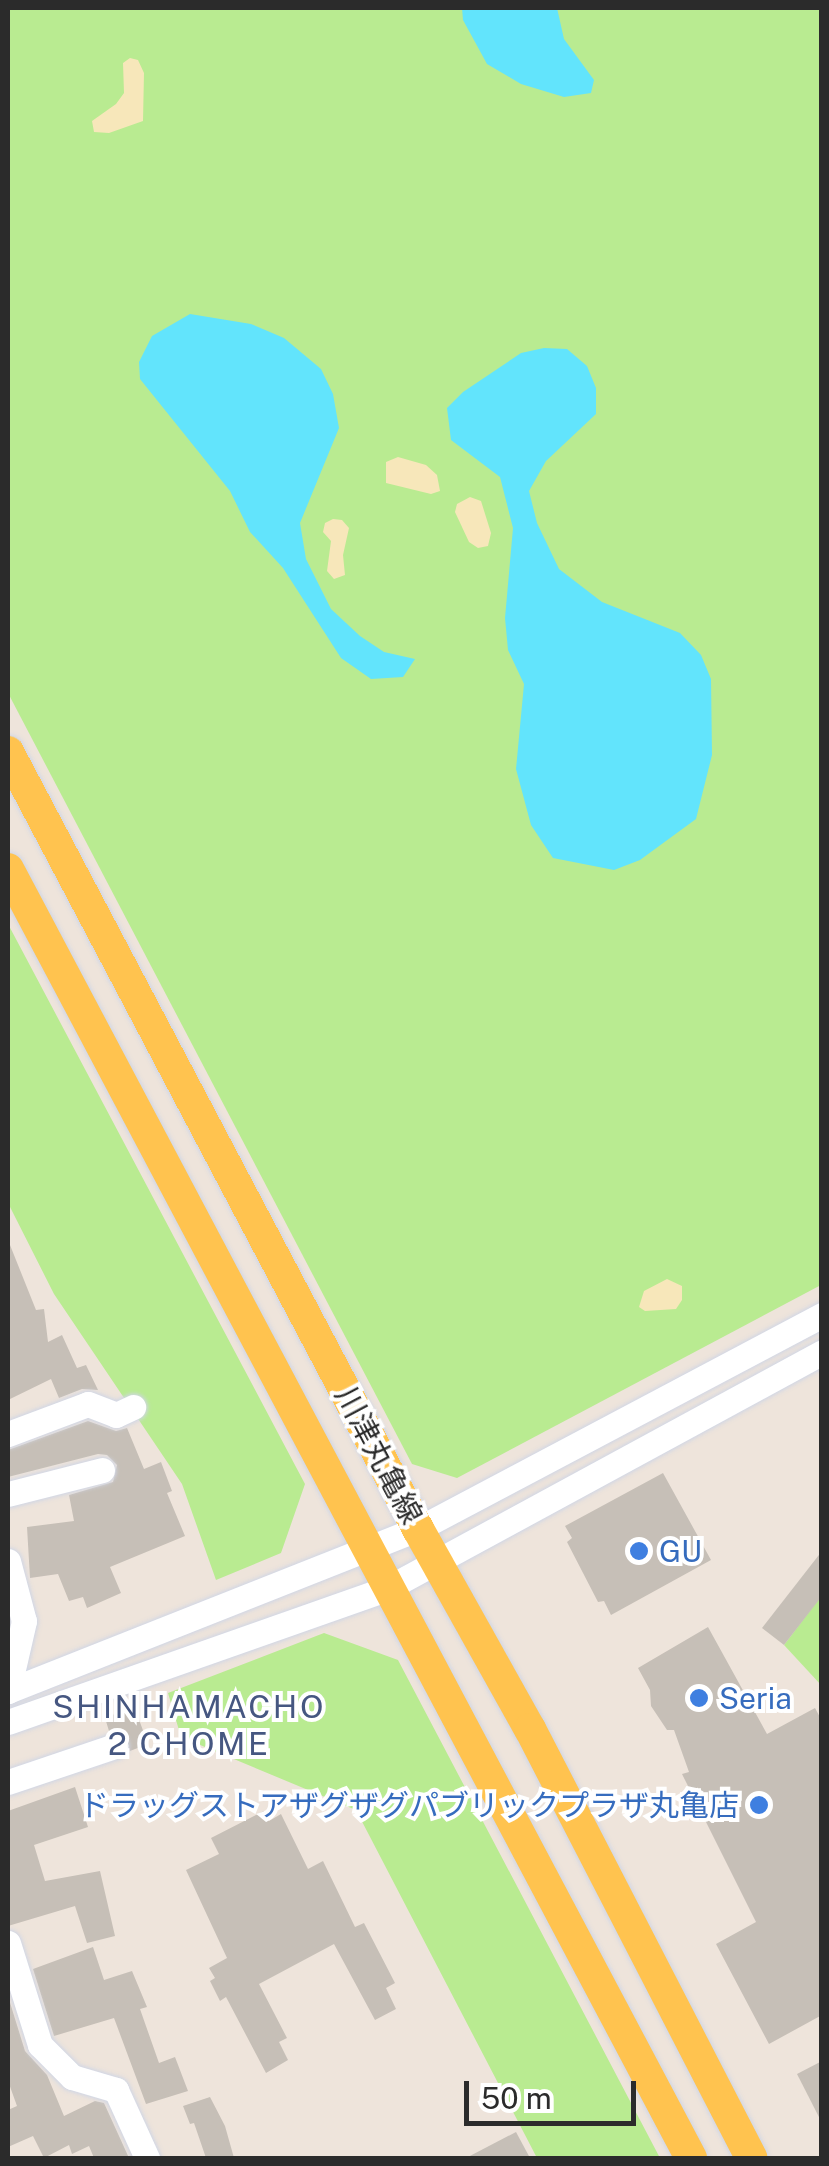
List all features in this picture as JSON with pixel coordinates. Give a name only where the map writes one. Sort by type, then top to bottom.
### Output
[{"type":"main road","name":"川津丸亀線","points":[[8,752],[418,1529],[530,1729],[751,2158]]},
{"type":"main road","name":"川津丸亀線","points":[[8,869],[691,2158]]},
{"type":"street","points":[[8,1691],[418,1529],[822,1315]]},
{"type":"street","points":[[8,1722],[388,1588],[822,1352]]},
{"type":"street","points":[[8,1434],[88,1404],[116,1415],[132,1407]]},
{"type":"street","points":[[8,1494],[102,1470]]},
{"type":"street","points":[[8,1561],[24,1621],[8,1691]]},
{"type":"street","points":[[8,1782],[115,1746]]},
{"type":"street","points":[[8,1943],[40,2045],[72,2077],[116,2090],[147,2158]]},
{"type":"green space","points":[[8,8],[821,8],[821,1285],[457,1478],[412,1464],[8,693]]},
{"type":"green space","points":[[8,924],[305,1484],[281,1553],[216,1580],[182,1484],[54,1294],[8,1203]]},
{"type":"green space","points":[[821,1596],[821,1685],[784,1645]]},
{"type":"green space","points":[[324,1633],[398,1660],[660,2158],[537,2158],[356,1810],[181,1737],[168,1693]]},
{"type":"sand","points":[[130,58],[138,60],[144,73],[143,121],[109,133],[94,132],[92,121],[116,104],[124,93],[123,63]]},
{"type":"sand","points":[[398,457],[426,465],[437,475],[440,491],[431,494],[386,483],[386,462]]},
{"type":"sand","points":[[470,497],[481,501],[491,533],[488,546],[478,548],[469,542],[455,512],[457,504]]},
{"type":"sand","points":[[342,520],[349,528],[343,555],[345,575],[334,579],[327,571],[331,541],[323,532],[325,523]]},
{"type":"sand","points":[[667,1279],[682,1286],[682,1300],[676,1309],[645,1311],[639,1307],[644,1291]]},
{"type":"water","points":[[462,8],[557,8],[564,39],[594,80],[591,93],[564,97],[521,84],[487,64],[463,20]]},
{"type":"water","points":[[190,314],[251,324],[284,338],[321,369],[333,394],[339,428],[300,523],[306,559],[331,609],[360,636],[384,652],[415,659],[403,677],[371,679],[341,658],[283,568],[250,532],[230,491],[140,379],[139,362],[152,336]]},
{"type":"water","points":[[567,349],[587,366],[596,388],[596,414],[546,461],[529,491],[537,523],[559,569],[602,602],[680,633],[701,655],[711,679],[712,755],[696,819],[640,860],[614,870],[553,858],[531,825],[516,769],[524,684],[508,650],[505,618],[513,528],[500,477],[451,440],[447,408],[463,392],[521,353]]},
{"type":"building","points":[[8,1240],[36,1310],[44,1309],[48,1342],[62,1335],[77,1368],[86,1365],[98,1390],[82,1389],[59,1398],[51,1379],[8,1400]]},
{"type":"building","points":[[88,1421],[116,1431],[127,1428],[144,1469],[161,1462],[172,1491],[167,1493],[185,1536],[110,1567],[121,1593],[87,1608],[83,1597],[69,1601],[58,1574],[30,1578],[27,1527],[74,1521],[69,1495],[113,1482],[117,1465],[107,1455],[98,1454],[8,1477],[8,1450]]},
{"type":"building","name":"GU","points":[[663,1473],[711,1560],[611,1615],[604,1601],[598,1602],[567,1542],[572,1538],[565,1526]]},
{"type":"building","points":[[822,1551],[822,1596],[784,1645],[762,1628]]},
{"type":"building","points":[[708,1627],[767,1734],[815,1708],[822,1721],[822,2015],[769,2044],[716,1944],[756,1922],[682,1774],[689,1772],[674,1730],[667,1730],[651,1706],[650,1690],[638,1668]]},
{"type":"building","points":[[134,1706],[148,1744],[130,1751],[126,1735],[109,1731],[105,1718]]},
{"type":"building","points":[[75,1787],[88,1827],[34,1845],[45,1881],[100,1871],[115,1936],[87,1943],[75,1906],[8,1926],[8,1811]]},
{"type":"building","points":[[264,1811],[269,1821],[281,1814],[308,1869],[323,1861],[355,1927],[364,1923],[395,1983],[386,1988],[396,2009],[375,2020],[334,1944],[259,1984],[287,2038],[279,2042],[288,2060],[266,2073],[226,1997],[220,2001],[210,1981],[215,1978],[209,1968],[227,1958],[186,1870],[219,1854],[211,1838]]},
{"type":"building","points":[[93,1947],[104,1980],[132,1971],[147,2007],[140,2009],[159,2063],[175,2057],[188,2091],[146,2104],[114,2018],[54,2036],[33,1969]]},
{"type":"building","points":[[8,1996],[25,2051],[47,2075],[64,2116],[95,2101],[104,2103],[129,2158],[94,2158],[89,2146],[72,2154],[69,2145],[44,2158],[33,2136],[8,2147],[8,2110],[17,2106],[8,2081]]},
{"type":"building","points":[[822,2061],[822,2123],[797,2074]]},
{"type":"building","points":[[210,2097],[225,2126],[234,2158],[206,2158],[194,2123],[190,2124],[183,2106]]},
{"type":"building","points":[[516,2132],[530,2158],[466,2158]]},
{"type":"place","name":"GU","points":[[639,1551]]},
{"type":"place","name":"Seria","points":[[699,1698]]},
{"type":"place","name":"ドラッグストアザグザグパブリックプラザ丸亀店","points":[[759,1805]]},
{"type":"district","name":"SHINHAMACHO 2 CHOME","points":[[189,1726]]}]
